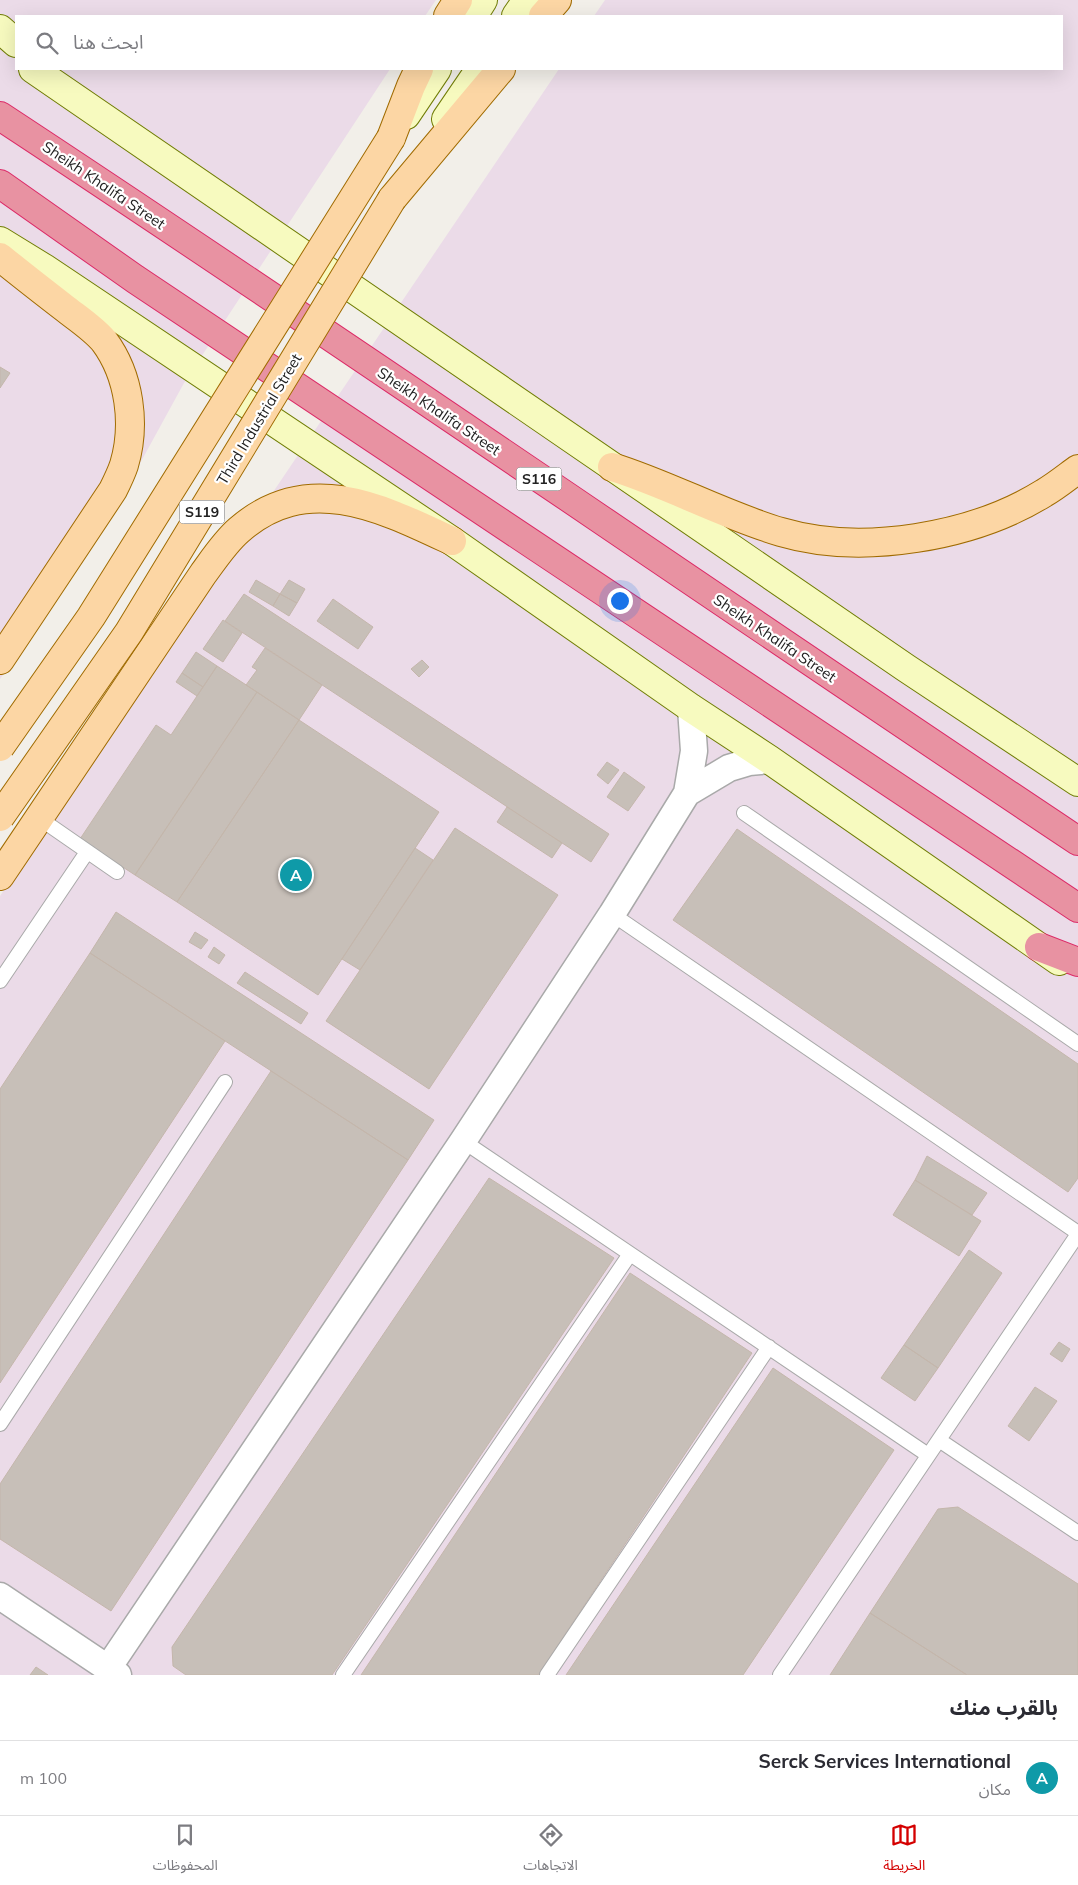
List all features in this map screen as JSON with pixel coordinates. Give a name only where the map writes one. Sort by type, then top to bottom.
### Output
[{"type":"highway","name":"Sheikh Khalifa Street","points":[[0,116],[1078,841]]},
{"type":"highway","points":[[0,184],[135,279],[1078,908]]},
{"type":"highway","points":[[1039,947],[1078,962]]},
{"type":"main road","points":[[449,15],[458,0]]},
{"type":"main road","points":[[473,15],[483,0]]},
{"type":"main road","points":[[517,15],[527,0]]},
{"type":"main road","points":[[544,15],[557,0]]},
{"type":"main road","points":[[0,29],[15,42]]},
{"type":"main road","points":[[0,48],[15,57]]},
{"type":"main road","points":[[391,138],[419,70]]},
{"type":"main road","name":"S119","points":[[0,747],[91,617],[391,138],[437,70]]},
{"type":"main road","name":"Third Industrial Street","points":[[0,817],[129,632],[392,199],[479,70]]},
{"type":"main road","points":[[392,199],[499,70]]},
{"type":"main road","points":[[43,73],[906,668],[1078,782]]},
{"type":"main road","points":[[0,241],[44,268],[452,541],[1078,975]]},
{"type":"main road","points":[[0,257],[85,323],[104,341],[117,363],[126,388],[130,414],[129,440],[124,466],[113,490],[0,660]]},
{"type":"main road","points":[[612,466],[650,479],[730,514],[782,532],[836,542],[862,543],[942,533],[994,517],[1043,494],[1078,469]]},
{"type":"main road","points":[[0,876],[212,562],[239,530],[260,515],[283,505],[308,499],[334,498],[382,509],[452,541]]},
{"type":"street","points":[[0,1596],[113,1672],[612,914],[687,794],[694,751],[691,708]]},
{"type":"street","points":[[687,794],[729,768],[749,762],[770,760]]},
{"type":"lane","points":[[744,813],[1078,1044]]},
{"type":"lane","points":[[39,818],[117,872]]},
{"type":"lane","points":[[0,981],[87,852]]},
{"type":"lane","points":[[612,914],[1078,1234],[780,1675]]},
{"type":"lane","points":[[0,1424],[225,1082]]},
{"type":"lane","points":[[463,1141],[928,1456]]},
{"type":"lane","points":[[343,1675],[630,1254]]},
{"type":"lane","points":[[546,1675],[769,1347]]},
{"type":"lane","points":[[939,1440],[1078,1533]]},
{"type":"shaded area","points":[[0,0],[436,0],[426,15],[15,15],[15,70],[389,70],[184,383],[109,520],[0,679]]},
{"type":"shaded area","points":[[605,0],[1078,0],[1078,1675],[0,1675],[0,896],[558,70],[1063,70],[1063,15],[595,15]]},
{"type":"building","points":[[0,367],[10,373],[0,388]]},
{"type":"building","points":[[256,580],[280,594],[273,606],[249,592]]},
{"type":"building","points":[[289,580],[305,589],[297,603],[280,594]]},
{"type":"building","points":[[244,594],[609,834],[591,862],[225,621]]},
{"type":"building","points":[[280,594],[297,603],[289,616],[273,606]]},
{"type":"building","points":[[333,599],[373,627],[358,649],[317,621]]},
{"type":"building","points":[[223,620],[242,633],[223,662],[203,649]]},
{"type":"building","points":[[265,648],[322,685],[299,720],[246,685],[257,670],[252,667]]},
{"type":"building","points":[[196,652],[217,666],[203,687],[182,673]]},
{"type":"building","points":[[422,660],[429,667],[419,677],[411,669]]},
{"type":"building","points":[[217,666],[257,692],[135,875],[80,839],[156,725],[171,735]]},
{"type":"building","points":[[182,673],[203,687],[197,696],[176,682]]},
{"type":"building","points":[[257,692],[299,720],[177,902],[135,875]]},
{"type":"building","points":[[299,720],[439,812],[318,995],[177,902]]},
{"type":"building","points":[[607,762],[619,770],[608,784],[597,775]]},
{"type":"building","points":[[624,772],[645,787],[628,811],[607,797]]},
{"type":"building","points":[[507,807],[562,843],[552,858],[497,822]]},
{"type":"building","points":[[455,828],[558,895],[429,1089],[326,1021]]},
{"type":"building","points":[[737,829],[1078,1064],[1078,1178],[1068,1192],[673,920]]},
{"type":"building","points":[[415,848],[433,860],[360,970],[342,959]]},
{"type":"building","points":[[116,912],[434,1120],[408,1160],[90,953]]},
{"type":"building","points":[[195,932],[208,940],[201,949],[189,942]]},
{"type":"building","points":[[214,947],[225,955],[219,964],[208,957]]},
{"type":"building","points":[[90,953],[225,1041],[0,1383],[0,1089]]},
{"type":"building","points":[[245,972],[308,1013],[301,1024],[237,983]]},
{"type":"building","points":[[271,1071],[408,1160],[111,1611],[0,1539],[0,1484]]},
{"type":"building","points":[[927,1156],[987,1193],[972,1215],[915,1180]]},
{"type":"building","points":[[489,1178],[614,1258],[332,1675],[186,1675],[173,1666],[172,1647]]},
{"type":"building","points":[[915,1180],[981,1221],[959,1256],[893,1215]]},
{"type":"building","points":[[969,1250],[1002,1273],[938,1368],[904,1345]]},
{"type":"building","points":[[630,1273],[752,1353],[538,1675],[361,1675]]},
{"type":"building","points":[[1059,1342],[1070,1349],[1062,1362],[1050,1354]]},
{"type":"building","points":[[904,1345],[938,1368],[915,1401],[881,1378]]},
{"type":"building","points":[[773,1368],[894,1450],[743,1675],[566,1675]]},
{"type":"building","points":[[1035,1387],[1057,1401],[1029,1441],[1008,1426]]},
{"type":"building","points":[[958,1507],[1078,1584],[1078,1675],[967,1675],[870,1613],[938,1509]]},
{"type":"building","points":[[870,1613],[967,1675],[830,1675]]},
{"type":"building","points":[[36,1667],[48,1675],[30,1675]]},
{"type":"place","name":"Serck Services International","points":[[296,875]]}]
